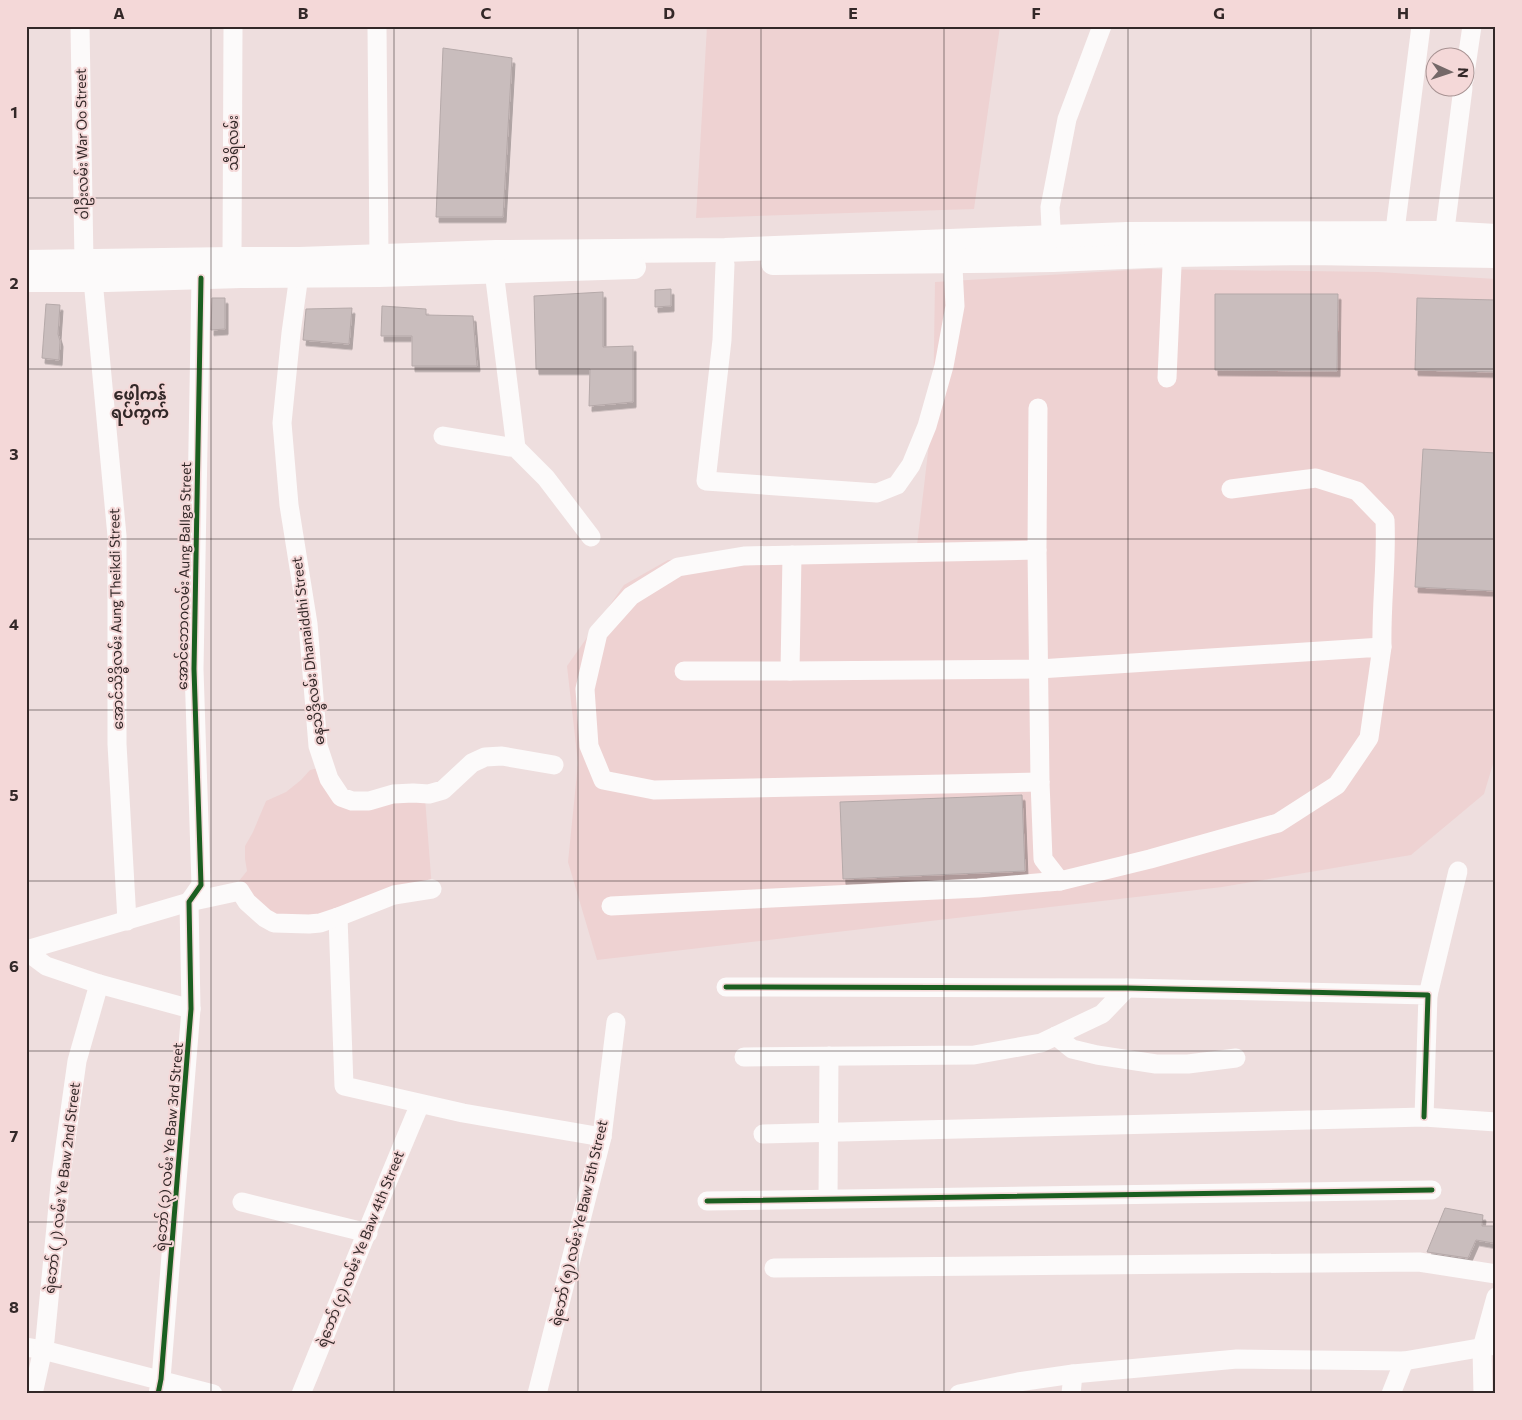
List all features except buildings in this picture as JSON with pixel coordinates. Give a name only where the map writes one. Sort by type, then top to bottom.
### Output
[{"type":"main road","points":[[26,262],[88,270],[201,278],[299,275],[725,250],[952,251],[1053,260],[1173,245],[1310,233],[1393,243],[1443,245],[1496,256]]},
{"type":"main road","points":[[26,280],[88,270],[232,259],[300,260],[379,256],[495,262],[725,264],[952,251],[1051,236],[1128,234],[1173,245]]},
{"type":"main road","points":[[1443,245],[1496,236]]},
{"type":"street","name":"ဝါဦးလမ်း War Oo Street","points":[[80,26],[88,270]]},
{"type":"street","name":"သီရိလမ်း","points":[[232,259],[233,26]]},
{"type":"street","points":[[377,26],[379,256]]},
{"type":"street","points":[[1053,260],[1050,208],[1068,119],[1102,26]]},
{"type":"street","points":[[1393,243],[1421,26]]},
{"type":"street","points":[[1469,48],[1472,26]]},
{"type":"street","points":[[1443,245],[1463,98]]},
{"type":"street","points":[[1167,378],[1173,245]]},
{"type":"street","points":[[725,264],[722,340],[706,481],[876,493],[897,485],[911,465],[927,426],[944,366],[955,306],[952,251]]},
{"type":"street","points":[[495,262],[516,448]]},
{"type":"street","name":"အောင်သိဒ္ဓိလမ်း Aung Theikdi Street","points":[[88,270],[117,536],[117,744],[127,921]]},
{"type":"street","name":"ဓနသိဒ္ဓိလမ်း Dhanaiddhi Street","points":[[299,275],[282,423],[289,505],[308,624],[318,746],[329,779],[341,796],[352,801],[369,801],[393,794],[429,794],[443,790],[472,763],[485,758],[502,756],[554,765]]},
{"type":"street","name":"အောင်ဘောဂလမ်း Aung Ballga Street","points":[[189,902],[201,885],[194,669],[201,278]]},
{"type":"street","points":[[1038,408],[1037,550],[1040,782],[1043,859],[1060,881]]},
{"type":"street","points":[[443,436],[516,448],[546,478],[591,538]]},
{"type":"street","points":[[611,906],[978,888],[1060,881],[1150,859],[1278,823],[1336,785],[1369,738],[1382,646],[1385,520],[1357,492],[1316,478],[1231,489]]},
{"type":"street","points":[[1037,550],[744,556],[678,567],[631,596],[598,633],[585,688],[589,746],[603,780],[654,790],[1040,782]]},
{"type":"street","points":[[790,671],[792,555]]},
{"type":"street","points":[[684,671],[1039,669],[1382,646]]},
{"type":"street","points":[[1424,1117],[1428,995],[1458,871]]},
{"type":"street","points":[[26,950],[189,902],[240,891],[247,902],[265,918],[274,922],[320,923],[394,895],[432,889]]},
{"type":"street","name":"ရဲဘော် (၃) လမ်း Ye Baw 3rd Street","points":[[159,1387],[191,1009],[189,902]]},
{"type":"street","points":[[338,917],[344,1086],[420,1104],[602,1136]]},
{"type":"street","points":[[26,950],[46,966],[99,984],[191,1009]]},
{"type":"street","name":"ရဲဘော် (၂) လမ်း Ye Baw 2nd Street","points":[[33,1394],[35,1348],[77,1061],[99,984]]},
{"type":"street","points":[[726,987],[1128,988],[1428,995]]},
{"type":"street","points":[[744,1057],[974,1055],[1041,1043],[1102,1014],[1128,988]]},
{"type":"street","name":"ရဲဘော် (၅) လမ်း Ye Baw 5th Street","points":[[537,1394],[602,1136],[616,1022]]},
{"type":"street","points":[[1056,1036],[1072,1049],[1097,1055],[1156,1064],[1188,1064],[1236,1058]]},
{"type":"street","points":[[828,1199],[829,1056]]},
{"type":"street","name":"ရဲဘော် (၄) လမ်း Ye Baw 4th Street","points":[[301,1394],[368,1232],[381,1194],[420,1104]]},
{"type":"street","points":[[762,1134],[828,1134],[1424,1117],[1496,1122]]},
{"type":"street","points":[[707,1201],[1432,1190]]},
{"type":"street","points":[[242,1202],[368,1232]]},
{"type":"street","points":[[774,1268],[1419,1262],[1496,1274]]},
{"type":"street","points":[[1483,1394],[1496,1297]]},
{"type":"street","points":[[959,1394],[1018,1388],[1073,1374],[1236,1359],[1404,1361],[1489,1347]]},
{"type":"street","points":[[35,1348],[159,1387],[213,1394]]},
{"type":"street","points":[[1392,1394],[1404,1361]]},
{"type":"street","points":[[1071,1394],[1073,1374]]},
{"type":"shaded area","points":[[707,26],[1000,26],[974,209],[696,218]]},
{"type":"shaded area","points":[[1147,269],[1377,272],[1496,279],[1496,754],[1484,794],[1411,855],[1222,887],[597,960],[568,862],[578,763],[567,666],[624,585],[668,560],[916,554],[933,410],[935,282]]},
{"type":"shaded area","points":[[331,765],[347,803],[425,798],[432,889],[281,923],[240,891],[239,881],[247,871],[245,846],[266,801],[286,792],[310,770]]},
{"type":"cycle path","points":[[158,1394],[161,1379],[191,1009],[189,902],[201,885],[194,669],[201,278]]},
{"type":"cycle path","points":[[726,987],[1127,988],[1428,995],[1424,1117]]},
{"type":"cycle path","points":[[707,1201],[1432,1190]]},
{"type":"district","name":"ဖေါ့ကန် ရပ်ကွက်","points":[[140,403]]}]
